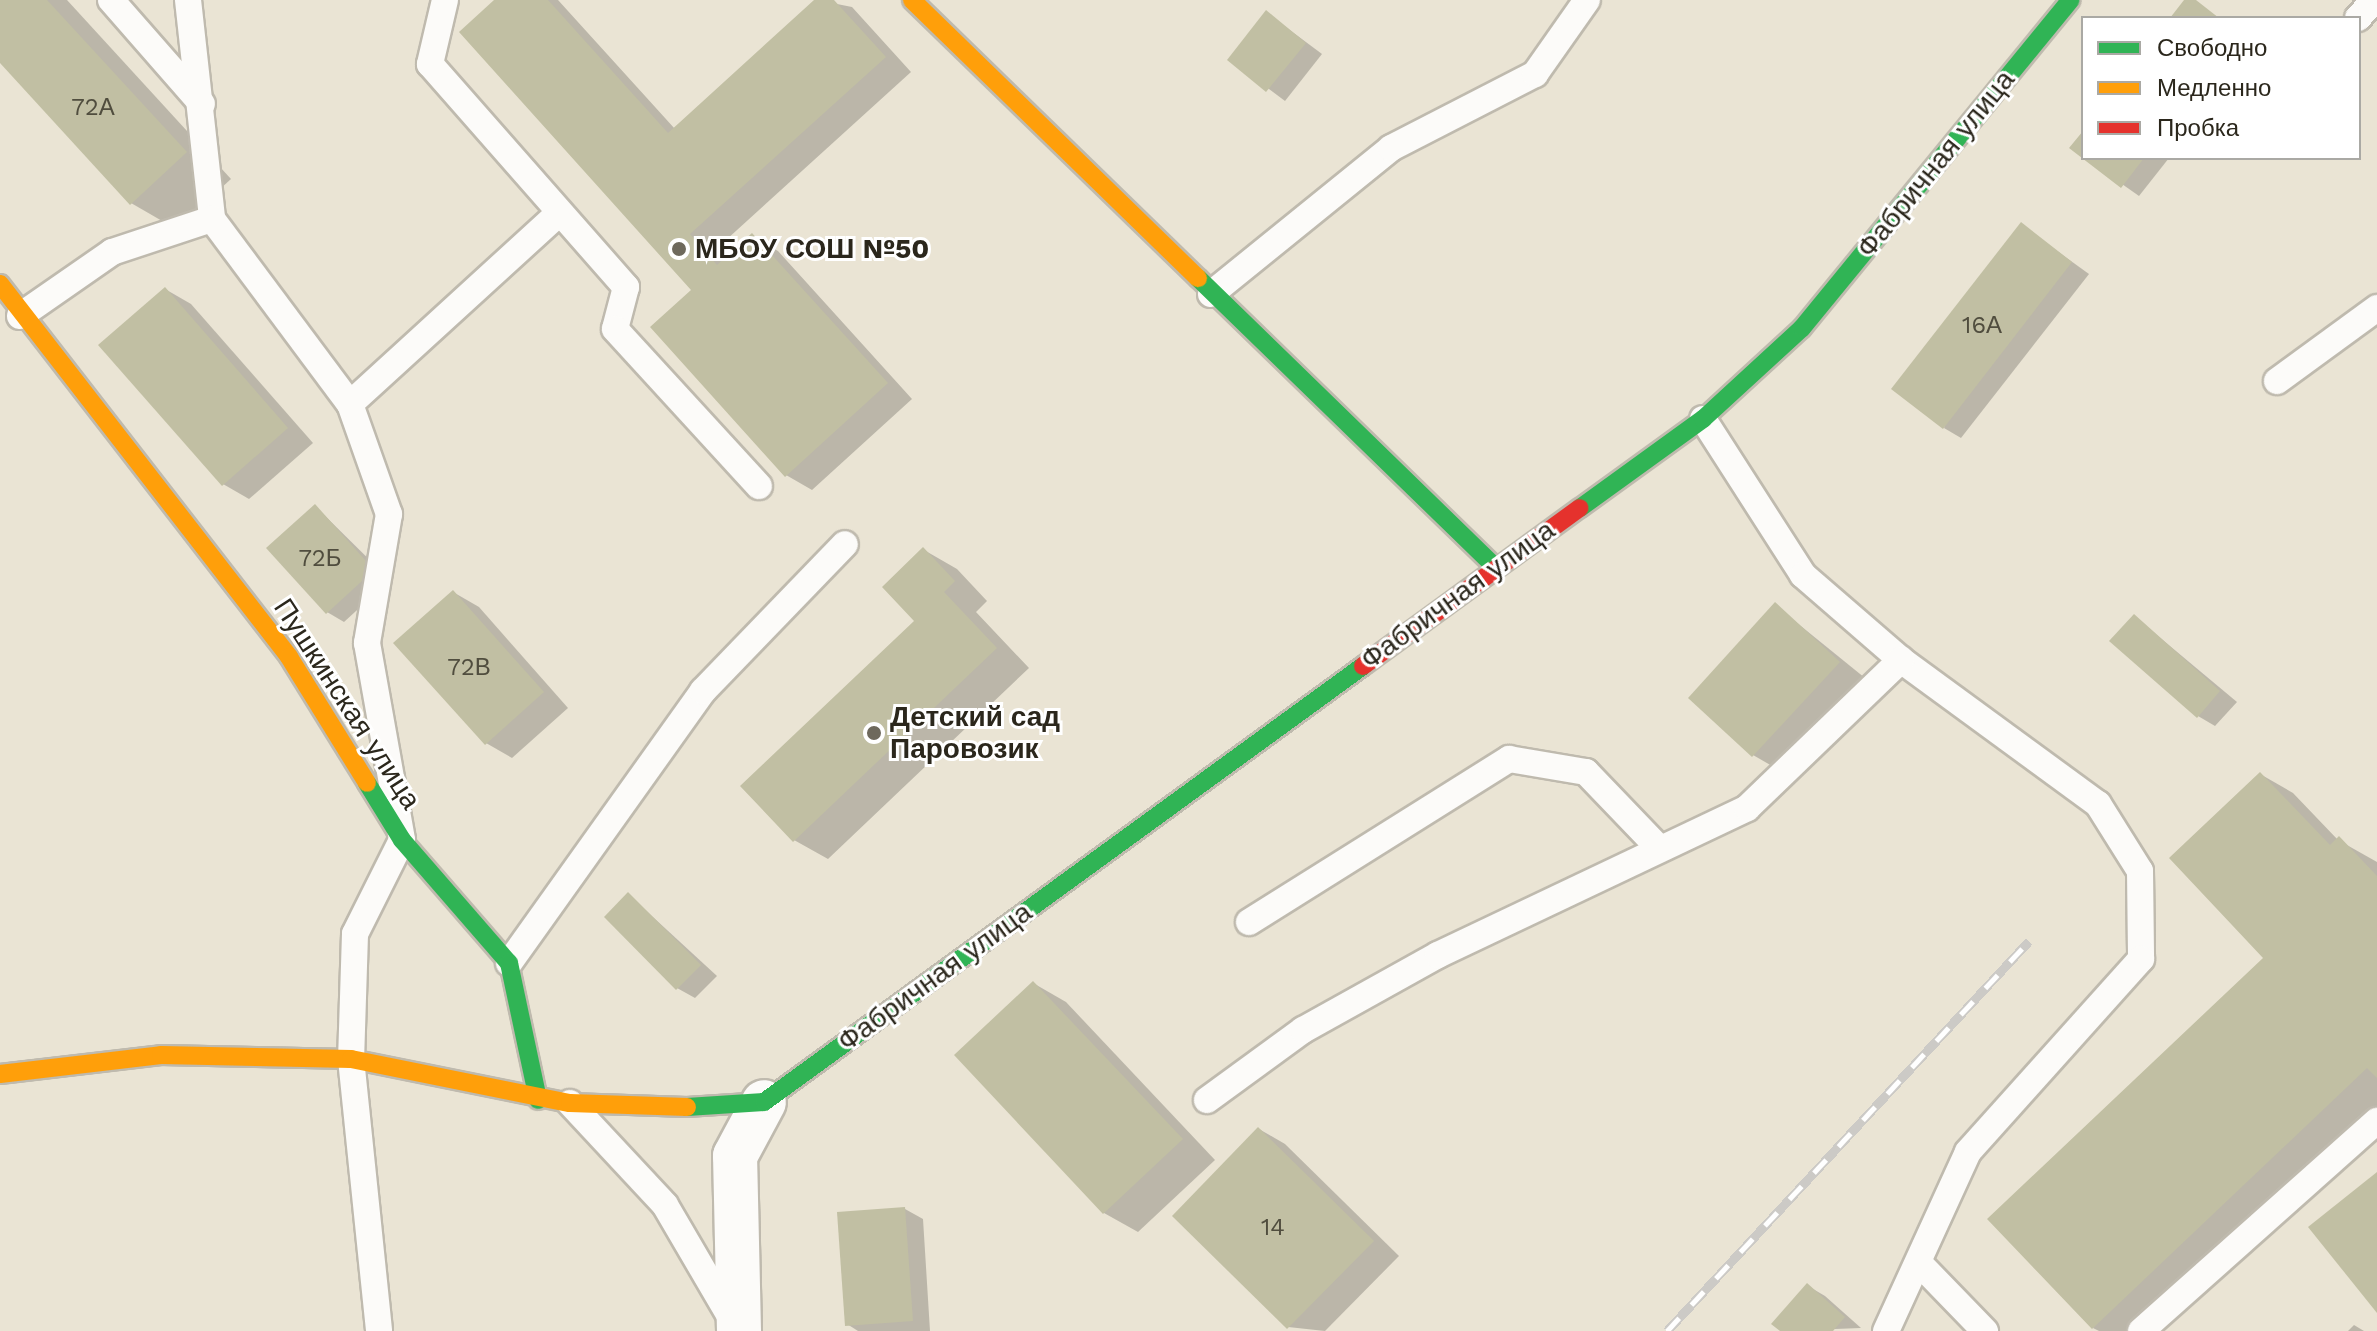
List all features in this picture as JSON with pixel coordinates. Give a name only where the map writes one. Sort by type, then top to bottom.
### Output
[{"type":"main road","points":[[912,0],[1495,567]]},
{"type":"main road","name":"Фабричная улица","points":[[764,1102],[1495,567],[1703,419],[1802,328],[2070,0]]},
{"type":"main road","name":"Пушкинская улица","points":[[0,284],[20,316],[289,657],[402,840],[509,963],[538,1100]]},
{"type":"main road","points":[[0,1074],[161,1055],[351,1059],[538,1100],[644,1110],[764,1102]]},
{"type":"street","name":"Фабричная улица","points":[[739,1331],[735,1156],[764,1102]]},
{"type":"lane","points":[[111,0],[202,104]]},
{"type":"lane","points":[[188,0],[202,104],[212,219],[350,404],[389,514],[367,643],[402,840],[355,934],[351,1059],[379,1331]]},
{"type":"lane","points":[[445,0],[430,64],[557,215],[626,287],[615,329],[759,486]]},
{"type":"lane","points":[[1211,294],[1391,148],[1535,74],[1587,0]]},
{"type":"lane","points":[[2360,16],[2374,0]]},
{"type":"lane","points":[[350,404],[557,215]]},
{"type":"lane","points":[[20,316],[112,252],[212,219]]},
{"type":"lane","points":[[2277,381],[2377,308]]},
{"type":"lane","points":[[1703,419],[1803,575],[1901,660],[2098,804],[2140,871],[2141,959],[1968,1152],[1886,1331]]},
{"type":"lane","points":[[509,963],[703,691],[845,544]]},
{"type":"lane","points":[[1207,1100],[1303,1030],[1658,847],[1747,808],[1901,660]]},
{"type":"lane","points":[[1249,922],[1509,759],[1586,772],[1658,847]]},
{"type":"lane","points":[[570,1103],[665,1205],[739,1331]]},
{"type":"lane","points":[[2141,1331],[2377,1121]]},
{"type":"lane","points":[[1919,1263],[1985,1331]]},
{"type":"building","points":[[0,0],[47,0],[187,152],[130,205],[0,63]]},
{"type":"building","name":"МБОУ СОШ №50","points":[[494,0],[548,0],[668,133],[814,0],[834,0],[886,57],[690,234],[717,265],[752,233],[888,383],[785,477],[650,327],[691,290],[459,32]]},
{"type":"building","points":[[2184,0],[2196,0],[2216,16],[2172,16]]},
{"type":"building","points":[[1266,10],[1306,43],[1266,92],[1227,60]]},
{"type":"building","points":[[2081,133],[2081,157],[2069,148]]},
{"type":"building","points":[[2085,160],[2142,160],[2121,188]]},
{"type":"building","points":[[2021,222],[2072,262],[1943,429],[1891,389]]},
{"type":"building","points":[[165,287],[288,428],[222,486],[98,345]]},
{"type":"building","points":[[315,504],[374,570],[326,614],[266,548]]},
{"type":"building","points":[[923,547],[955,581],[944,592],[997,648],[793,842],[740,786],[914,621],[882,587]]},
{"type":"building","points":[[453,590],[544,692],[485,745],[393,643]]},
{"type":"building","points":[[1775,602],[1840,662],[1752,757],[1688,698]]},
{"type":"building","points":[[2134,614],[2220,691],[2197,718],[2109,641]]},
{"type":"building","points":[[2260,772],[2330,845],[2339,836],[2377,876],[2377,1078],[2367,1068],[2092,1329],[1987,1219],[2263,958],[2169,858]]},
{"type":"building","points":[[628,892],[701,965],[676,990],[604,917]]},
{"type":"building","points":[[1033,981],[1183,1139],[1103,1214],[954,1055]]},
{"type":"building","points":[[1258,1127],[1374,1241],[1287,1329],[1172,1216]]},
{"type":"building","points":[[2377,1172],[2377,1313],[2308,1227]]},
{"type":"building","points":[[905,1207],[913,1321],[845,1326],[837,1212]]},
{"type":"building","points":[[1807,1283],[1845,1317],[1833,1331],[1780,1331],[1771,1324]]},
{"type":"railway","points":[[1667,1331],[2029,941]]},
{"type":"traffic: fast","points":[[1580,508],[1703,419],[1802,328],[2070,0]]},
{"type":"traffic: fast","points":[[1198,278],[1495,567]]},
{"type":"traffic: fast","points":[[687,1107],[764,1102],[1363,666]]},
{"type":"traffic: fast","points":[[367,783],[402,840],[509,963],[538,1100]]},
{"type":"traffic: slow","points":[[912,0],[1198,278]]},
{"type":"traffic: slow","points":[[0,284],[289,657],[367,783]]},
{"type":"traffic: slow","points":[[0,1074],[161,1055],[351,1059],[570,1103],[687,1107]]},
{"type":"traffic: jam","points":[[1363,666],[1580,508]]},
{"type":"place","name":"МБОУ СОШ №50","points":[[679,249]]},
{"type":"place","name":"Детский сад Паровозик","points":[[874,733]]}]
